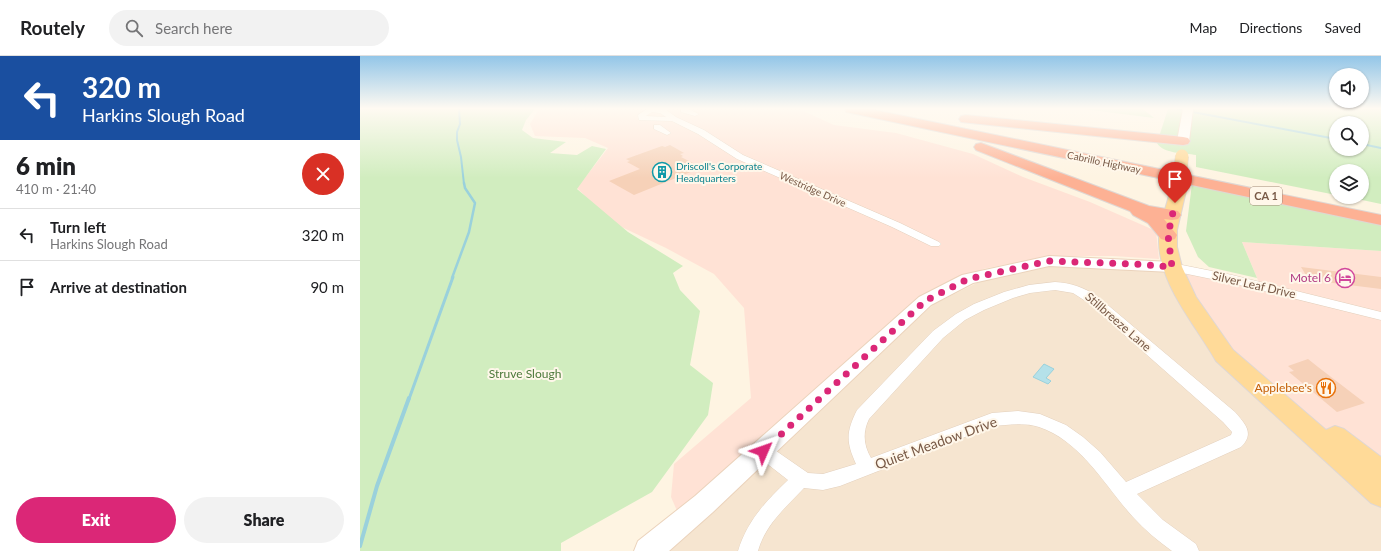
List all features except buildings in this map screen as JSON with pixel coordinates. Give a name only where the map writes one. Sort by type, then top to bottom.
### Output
[{"type":"highway","points":[[927,132],[972,144],[1145,211],[1172,215]]},
{"type":"highway","name":"Cabrillo Highway","points":[[961,132],[1381,220]]},
{"type":"highway","name":"Cabrillo Highway","points":[[1003,132],[1381,209]]},
{"type":"highway","points":[[1123,132],[1184,136]]},
{"type":"highway","points":[[1051,175],[1140,212],[1154,220],[1168,235]]},
{"type":"main road","points":[[1185,132],[1178,191],[1168,235],[1172,267],[1182,289],[1197,315],[1220,346],[1224,355],[1381,494]]},
{"type":"main road","points":[[648,551],[704,504],[763,451],[925,301],[968,279],[1049,261],[1172,267]]},
{"type":"main road","points":[[1220,346],[1236,351],[1345,446],[1381,472]]},
{"type":"street","name":"Westridge Drive","points":[[701,132],[740,157],[896,225],[935,244]]},
{"type":"street","name":"Silver Leaf Drive","points":[[1172,267],[1232,279],[1381,316]]},
{"type":"street","name":"Stillbreeze Lane","points":[[867,468],[856,445],[856,432],[863,414],[936,336],[952,322],[989,301],[1027,290],[1060,286],[1078,289],[1097,303],[1229,417],[1240,430],[1239,438],[1235,442],[1124,492]]},
{"type":"street","name":"Quiet Meadow Drive","points":[[763,451],[801,479],[816,482],[830,481],[992,420],[1002,418],[1021,418],[1050,425],[1078,440],[1098,460],[1148,520],[1177,548]]},
{"type":"street","points":[[748,551],[752,538],[762,521],[801,479]]},
{"type":"shaded area","points":[[533,132],[896,133],[973,154],[1023,177],[1090,202],[1156,231],[1159,259],[1113,256],[1051,256],[983,269],[920,303],[678,513],[671,497],[674,464],[751,398],[744,308],[714,274],[666,248],[611,222],[577,188],[608,148],[585,138],[535,136]]},
{"type":"shaded area","points":[[1242,242],[1381,251],[1381,478],[1245,364],[1204,323],[1183,273],[1260,285]]},
{"type":"shaded area","points":[[1054,263],[1164,270],[1172,289],[1381,497],[1381,551],[656,551],[751,469],[934,304],[987,278]]},
{"type":"green space","name":"Struve Slough","points":[[360,132],[525,132],[533,138],[566,142],[550,153],[577,155],[592,146],[606,149],[577,189],[628,232],[683,266],[673,273],[680,290],[700,311],[690,365],[713,383],[708,415],[652,492],[561,543],[561,551],[360,551]]},
{"type":"green space","points":[[1161,132],[1329,132],[1329,156],[1369,156],[1369,132],[1381,132],[1381,204],[1369,201],[1369,164],[1329,164],[1329,194],[1196,167],[1196,155],[1164,149],[1157,143]]},
{"type":"green space","points":[[1192,184],[1381,224],[1381,251],[1242,242],[1257,278],[1209,267],[1198,257],[1186,231]]},
{"type":"water","points":[[1044,364],[1054,369],[1046,378],[1051,381],[1048,384],[1033,377]]},
{"type":"waterway","name":"Struve Slough","points":[[457,132],[464,184]]},
{"type":"waterway","points":[[1299,132],[1329,138]]},
{"type":"waterway","points":[[1369,145],[1381,148]]},
{"type":"waterway","name":"Struve Slough","points":[[452,278],[469,232],[475,203],[465,188],[464,183]]},
{"type":"waterway","name":"Struve Slough","points":[[409,399],[453,277]]},
{"type":"waterway","name":"Struve Slough","points":[[360,546],[377,486],[409,398]]},
{"type":"place","name":"Driscoll's Corporate Headquarters","points":[[662,172]]},
{"type":"place","name":"Motel 6","points":[[1345,278]]},
{"type":"place","name":"Applebee's","points":[[1326,388]]},
{"type":"route","points":[[763,451],[925,301],[968,279],[1049,261],[1172,267],[1168,235],[1175,203]]}]
